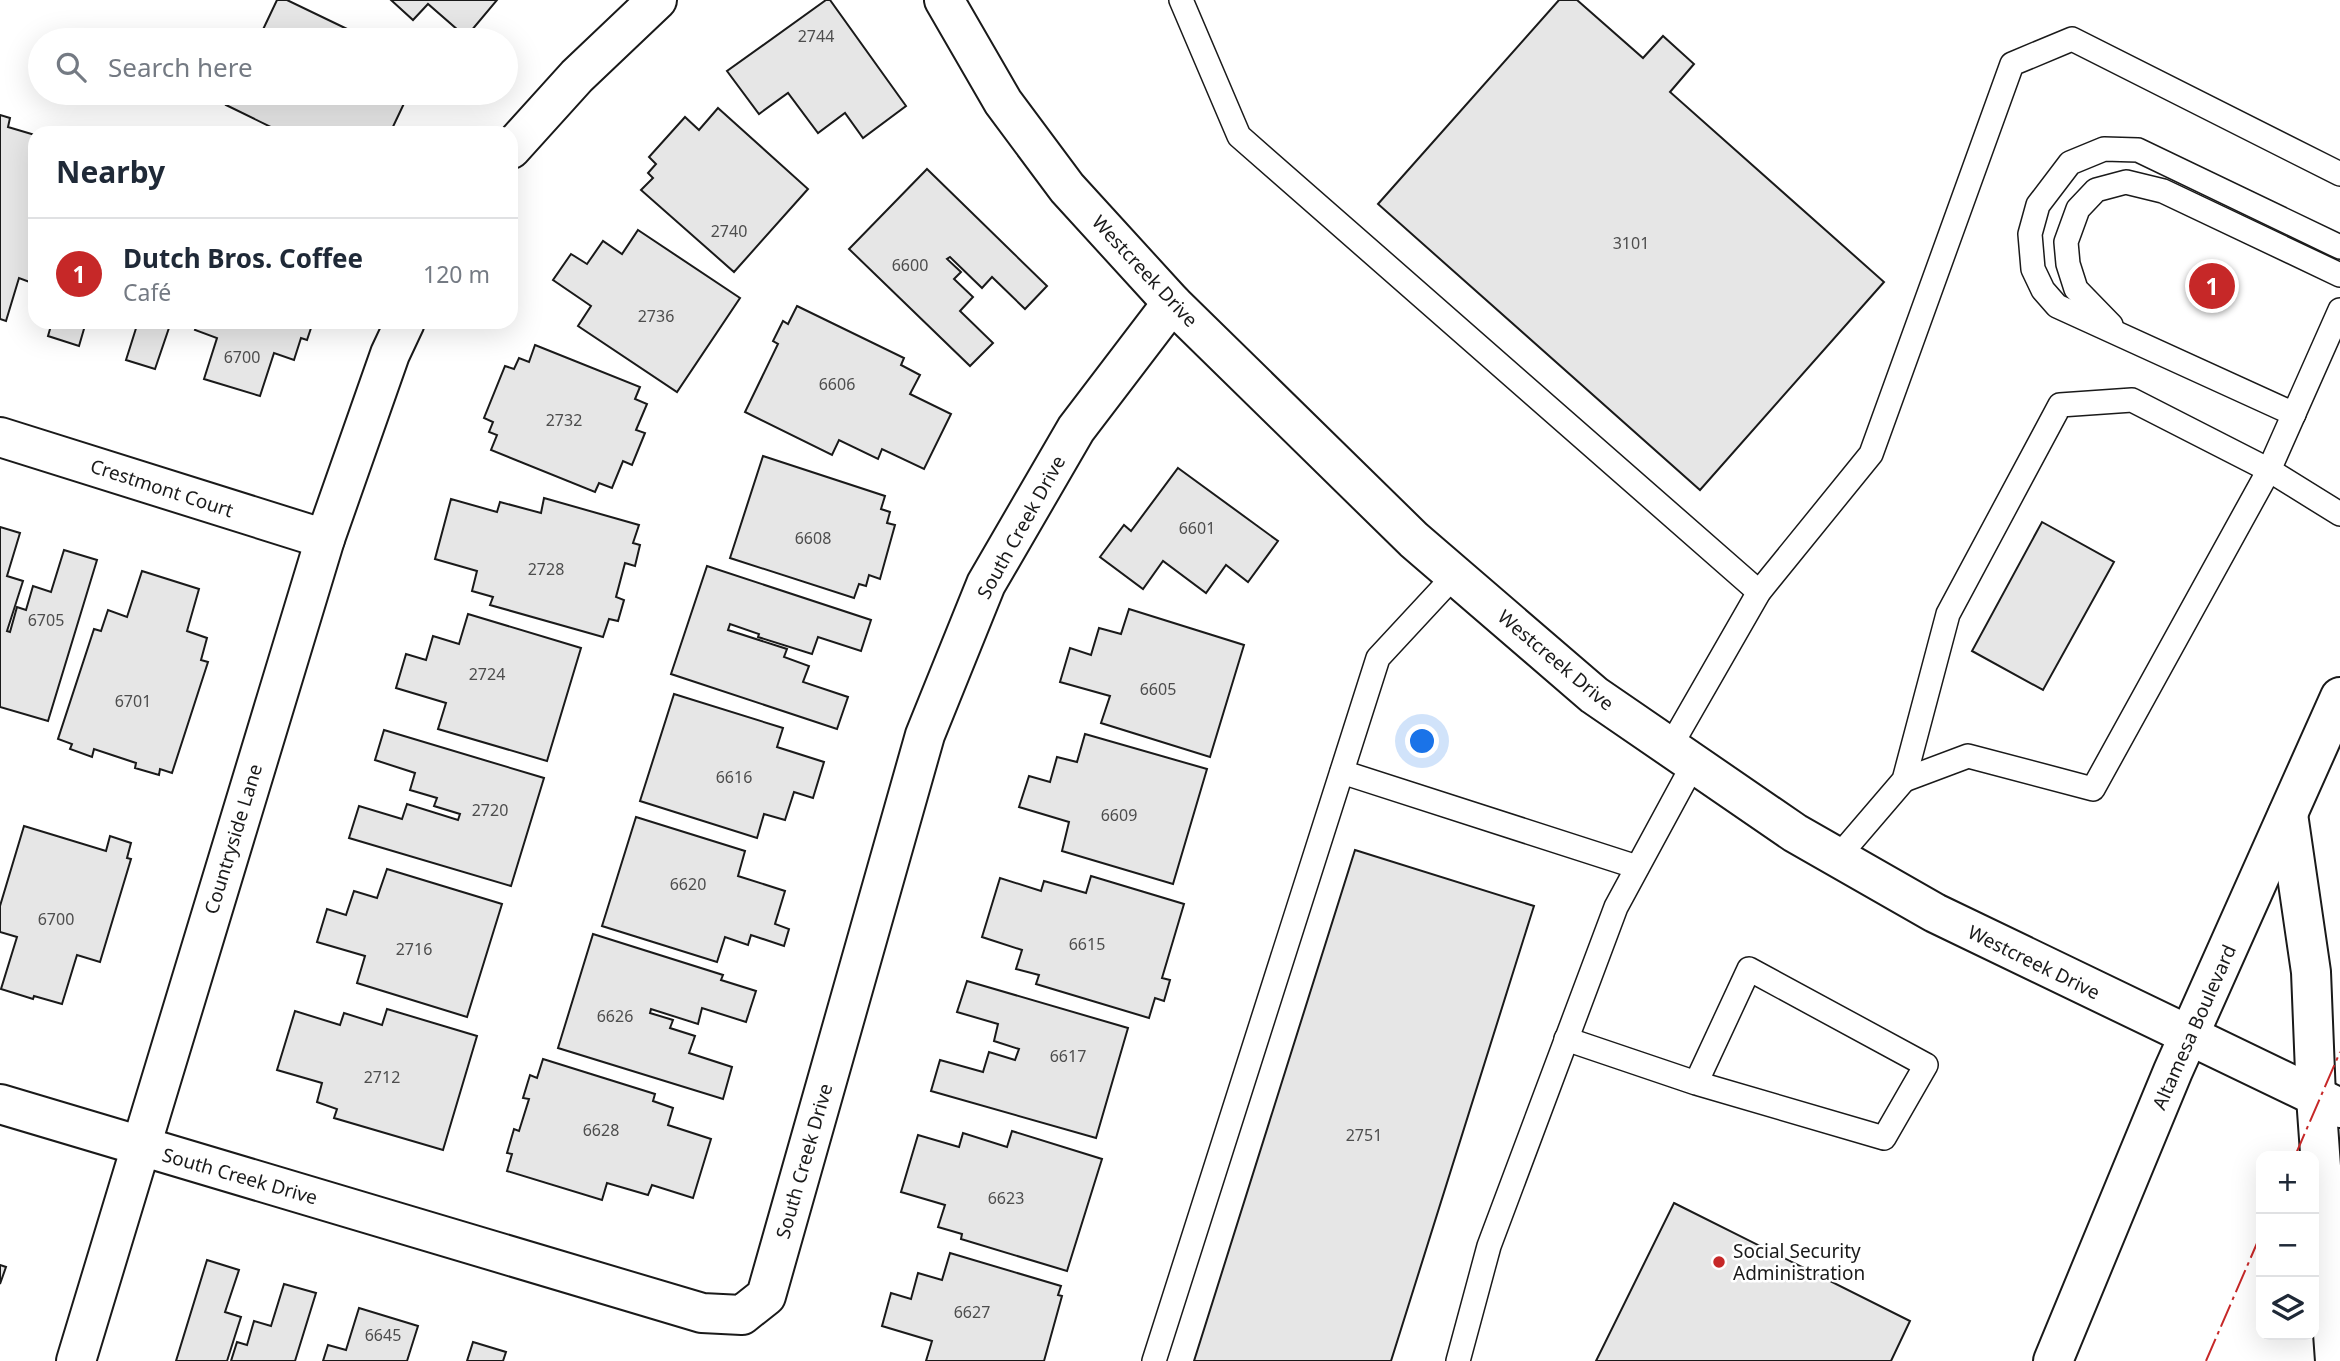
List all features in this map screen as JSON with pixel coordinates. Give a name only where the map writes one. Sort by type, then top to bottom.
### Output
[{"type":"street","points":[[518,141],[577,76],[657,0]]},
{"type":"street","name":"Westcreek Drive","points":[[944,0],[1003,102],[1067,188],[1172,303],[1415,540],[1594,695],[1795,833],[1936,913],[2328,1102]]},
{"type":"street","name":"South Creek Drive","points":[[0,1104],[702,1313],[742,1315],[766,1296],[925,735],[986,584],[1076,429],[1172,303]]},
{"type":"street","name":"Countryside Lane","points":[[75,1361],[325,539],[390,354],[402,329]]},
{"type":"street","name":"Crestmont Court","points":[[0,436],[325,539]]},
{"type":"street","name":"Altamesa Boulevard","points":[[2053,1361],[2170,1078],[2340,696]]},
{"type":"street","points":[[2288,814],[2328,1102],[2329,1246],[2335,1361]]},
{"type":"lane","points":[[1181,0],[1239,136],[1759,592]]},
{"type":"lane","points":[[1458,1361],[1489,1245],[1616,907],[1637,867],[1682,755],[1759,592],[1871,454],[2012,64],[2072,40],[2340,174]]},
{"type":"lane","points":[[2294,414],[2057,306],[2043,290],[2033,268],[2030,234],[2038,205],[2070,163],[2104,149],[2138,150],[2340,247]]},
{"type":"lane","points":[[2120,335],[2076,289],[2068,264],[2066,242],[2078,209],[2096,190],[2126,183],[2163,191],[2340,275]]},
{"type":"lane","points":[[1904,780],[1968,756],[2094,789],[2269,470],[2340,310]]},
{"type":"lane","points":[[1838,857],[1904,780],[1948,614],[2060,405],[2132,400],[2269,470],[2340,514]]},
{"type":"lane","points":[[1154,1361],[1378,658],[1455,575]]},
{"type":"lane","points":[[1342,772],[1637,867]]},
{"type":"lane","points":[[1566,1040],[1696,1083],[1884,1138],[1926,1065],[1749,970],[1696,1083]]},
{"type":"building","points":[[277,0],[287,0],[345,28],[264,28]]},
{"type":"building","points":[[391,0],[497,0],[474,28],[456,28],[428,4],[413,20]]},
{"type":"building","points":[[826,0],[830,0],[906,106],[863,138],[845,113],[818,133],[788,93],[759,114],[727,71]]},
{"type":"building","points":[[1559,0],[1577,0],[1643,58],[1663,36],[1694,64],[1670,92],[1884,282],[1700,490],[1378,204]]},
{"type":"building","points":[[226,105],[403,105],[393,126],[269,126]]},
{"type":"building","points":[[718,108],[808,189],[734,272],[641,190],[653,178],[648,173],[656,164],[649,157],[685,117],[699,130]]},
{"type":"building","points":[[0,115],[10,118],[8,127],[28,133],[28,281],[19,278],[6,321],[0,319]]},
{"type":"building","points":[[927,169],[1047,286],[1025,309],[992,277],[982,288],[950,257],[947,259],[961,272],[954,279],[973,297],[960,311],[993,343],[970,366],[849,249]]},
{"type":"building","points":[[638,230],[740,298],[677,392],[578,326],[591,306],[553,280],[571,254],[587,264],[603,241],[622,254]]},
{"type":"building","points":[[797,306],[904,358],[901,365],[920,375],[910,394],[951,414],[924,469],[882,449],[878,459],[839,440],[832,455],[745,412],[778,344],[773,341],[783,321],[788,324]]},
{"type":"building","points":[[50,329],[84,329],[79,346],[48,336]]},
{"type":"building","points":[[136,329],[169,329],[155,369],[126,360]]},
{"type":"building","points":[[311,329],[307,340],[301,338],[294,360],[274,353],[260,396],[204,379],[217,338],[195,330]]},
{"type":"building","points":[[535,345],[640,387],[635,399],[647,404],[636,430],[645,433],[632,465],[623,461],[612,488],[599,483],[595,492],[491,450],[497,435],[489,432],[493,422],[484,418],[505,366],[514,369],[519,358],[529,362]]},
{"type":"building","points":[[763,456],[885,496],[881,509],[890,512],[887,523],[895,525],[880,579],[869,575],[866,586],[859,584],[854,598],[730,558]]},
{"type":"building","points":[[1178,468],[1278,541],[1248,582],[1226,565],[1206,593],[1163,561],[1143,589],[1100,557],[1124,525],[1131,531]]},
{"type":"building","points":[[544,498],[639,525],[633,543],[640,545],[635,566],[625,563],[616,597],[624,600],[618,621],[609,619],[603,637],[490,605],[493,597],[472,591],[477,571],[435,559],[451,499],[497,512],[500,502],[541,513]]},
{"type":"building","points":[[2042,522],[2114,562],[2043,690],[1972,651]]},
{"type":"building","points":[[0,527],[20,533],[7,576],[23,581],[7,631],[10,632],[17,607],[26,610],[33,586],[51,592],[64,550],[97,560],[48,721],[0,707]]},
{"type":"building","points":[[707,566],[871,620],[861,651],[818,637],[812,654],[758,637],[759,634],[730,624],[728,630],[787,649],[784,657],[809,666],[803,682],[848,697],[837,729],[671,674]]},
{"type":"building","points":[[142,571],[199,589],[187,631],[207,638],[201,660],[208,662],[172,773],[160,769],[159,775],[135,768],[136,763],[94,749],[92,757],[70,749],[72,744],[58,739],[94,629],[101,631],[108,610],[127,617]]},
{"type":"building","points":[[1129,609],[1244,645],[1210,757],[1101,723],[1110,696],[1060,682],[1070,648],[1091,655],[1099,628],[1121,634]]},
{"type":"building","points":[[468,614],[581,648],[547,761],[438,729],[446,703],[396,688],[406,654],[426,660],[433,636],[459,644]]},
{"type":"building","points":[[674,694],[783,728],[777,747],[824,762],[813,798],[794,792],[785,820],[764,814],[757,838],[640,801]]},
{"type":"building","points":[[384,730],[544,778],[511,886],[349,838],[359,806],[402,819],[407,804],[458,820],[460,814],[434,806],[437,798],[410,790],[415,773],[375,760]]},
{"type":"building","points":[[1085,734],[1207,769],[1173,884],[1062,851],[1069,822],[1019,807],[1029,776],[1050,782],[1057,757],[1077,762]]},
{"type":"building","points":[[636,817],[745,851],[738,876],[785,891],[775,924],[789,929],[784,946],[751,935],[748,945],[725,937],[717,962],[602,926]]},
{"type":"building","points":[[24,826],[106,851],[110,836],[131,843],[127,858],[131,859],[100,962],[77,955],[62,1004],[1,989],[17,937],[0,932],[0,906]]},
{"type":"building","points":[[1355,850],[1534,906],[1391,1361],[1194,1361]]},
{"type":"building","points":[[387,869],[502,904],[467,1017],[357,983],[365,956],[317,942],[327,909],[346,915],[354,891],[377,898]]},
{"type":"building","points":[[1091,876],[1184,904],[1162,978],[1170,980],[1164,1001],[1155,998],[1149,1018],[1036,984],[1039,975],[1016,969],[1022,950],[982,937],[1000,878],[1041,891],[1044,881],[1086,893]]},
{"type":"building","points":[[593,934],[723,975],[721,980],[756,991],[746,1022],[702,1008],[698,1024],[651,1009],[650,1013],[673,1020],[670,1028],[695,1036],[689,1053],[732,1067],[723,1099],[558,1048]]},
{"type":"building","points":[[967,981],[1128,1028],[1096,1138],[931,1091],[940,1060],[983,1072],[989,1052],[1015,1060],[1019,1049],[994,1041],[998,1024],[957,1012]]},
{"type":"building","points":[[387,1009],[477,1036],[443,1150],[334,1118],[337,1109],[317,1102],[322,1083],[277,1070],[295,1011],[340,1025],[344,1013],[382,1025]]},
{"type":"building","points":[[543,1059],[655,1094],[653,1101],[673,1108],[668,1125],[711,1139],[693,1198],[652,1185],[648,1195],[607,1183],[602,1200],[507,1171],[512,1154],[507,1153],[514,1129],[519,1131],[529,1099],[523,1098],[530,1075],[537,1078]]},
{"type":"building","points":[[1012,1131],[1102,1159],[1067,1271],[961,1239],[962,1234],[938,1227],[945,1205],[901,1192],[918,1135],[959,1147],[963,1133],[1007,1147]]},
{"type":"building","name":"Social Security Administration","points":[[1674,1203],[1910,1321],[1891,1361],[1596,1361]]},
{"type":"building","points":[[950,1253],[1061,1286],[1058,1295],[1062,1296],[1044,1361],[926,1361],[932,1341],[882,1326],[891,1293],[911,1299],[918,1273],[942,1280]]},
{"type":"building","points":[[207,1260],[239,1270],[225,1312],[241,1317],[227,1361],[176,1361]]},
{"type":"building","points":[[0,1265],[6,1267],[0,1284]]},
{"type":"building","points":[[284,1284],[316,1293],[295,1361],[231,1361],[237,1342],[247,1345],[254,1321],[271,1326]]},
{"type":"building","points":[[359,1308],[418,1326],[407,1361],[323,1361],[328,1345],[346,1350]]},
{"type":"building","points":[[473,1342],[506,1352],[503,1361],[467,1361]]},
{"type":"power","points":[[2297,1151],[2340,1052]]},
{"type":"power","points":[[2206,1361],[2256,1246]]},
{"type":"place","name":"Dutch Bros. Coffee","points":[[2212,286]]},
{"type":"place","name":"Social Security Administration","points":[[1719,1262]]}]
